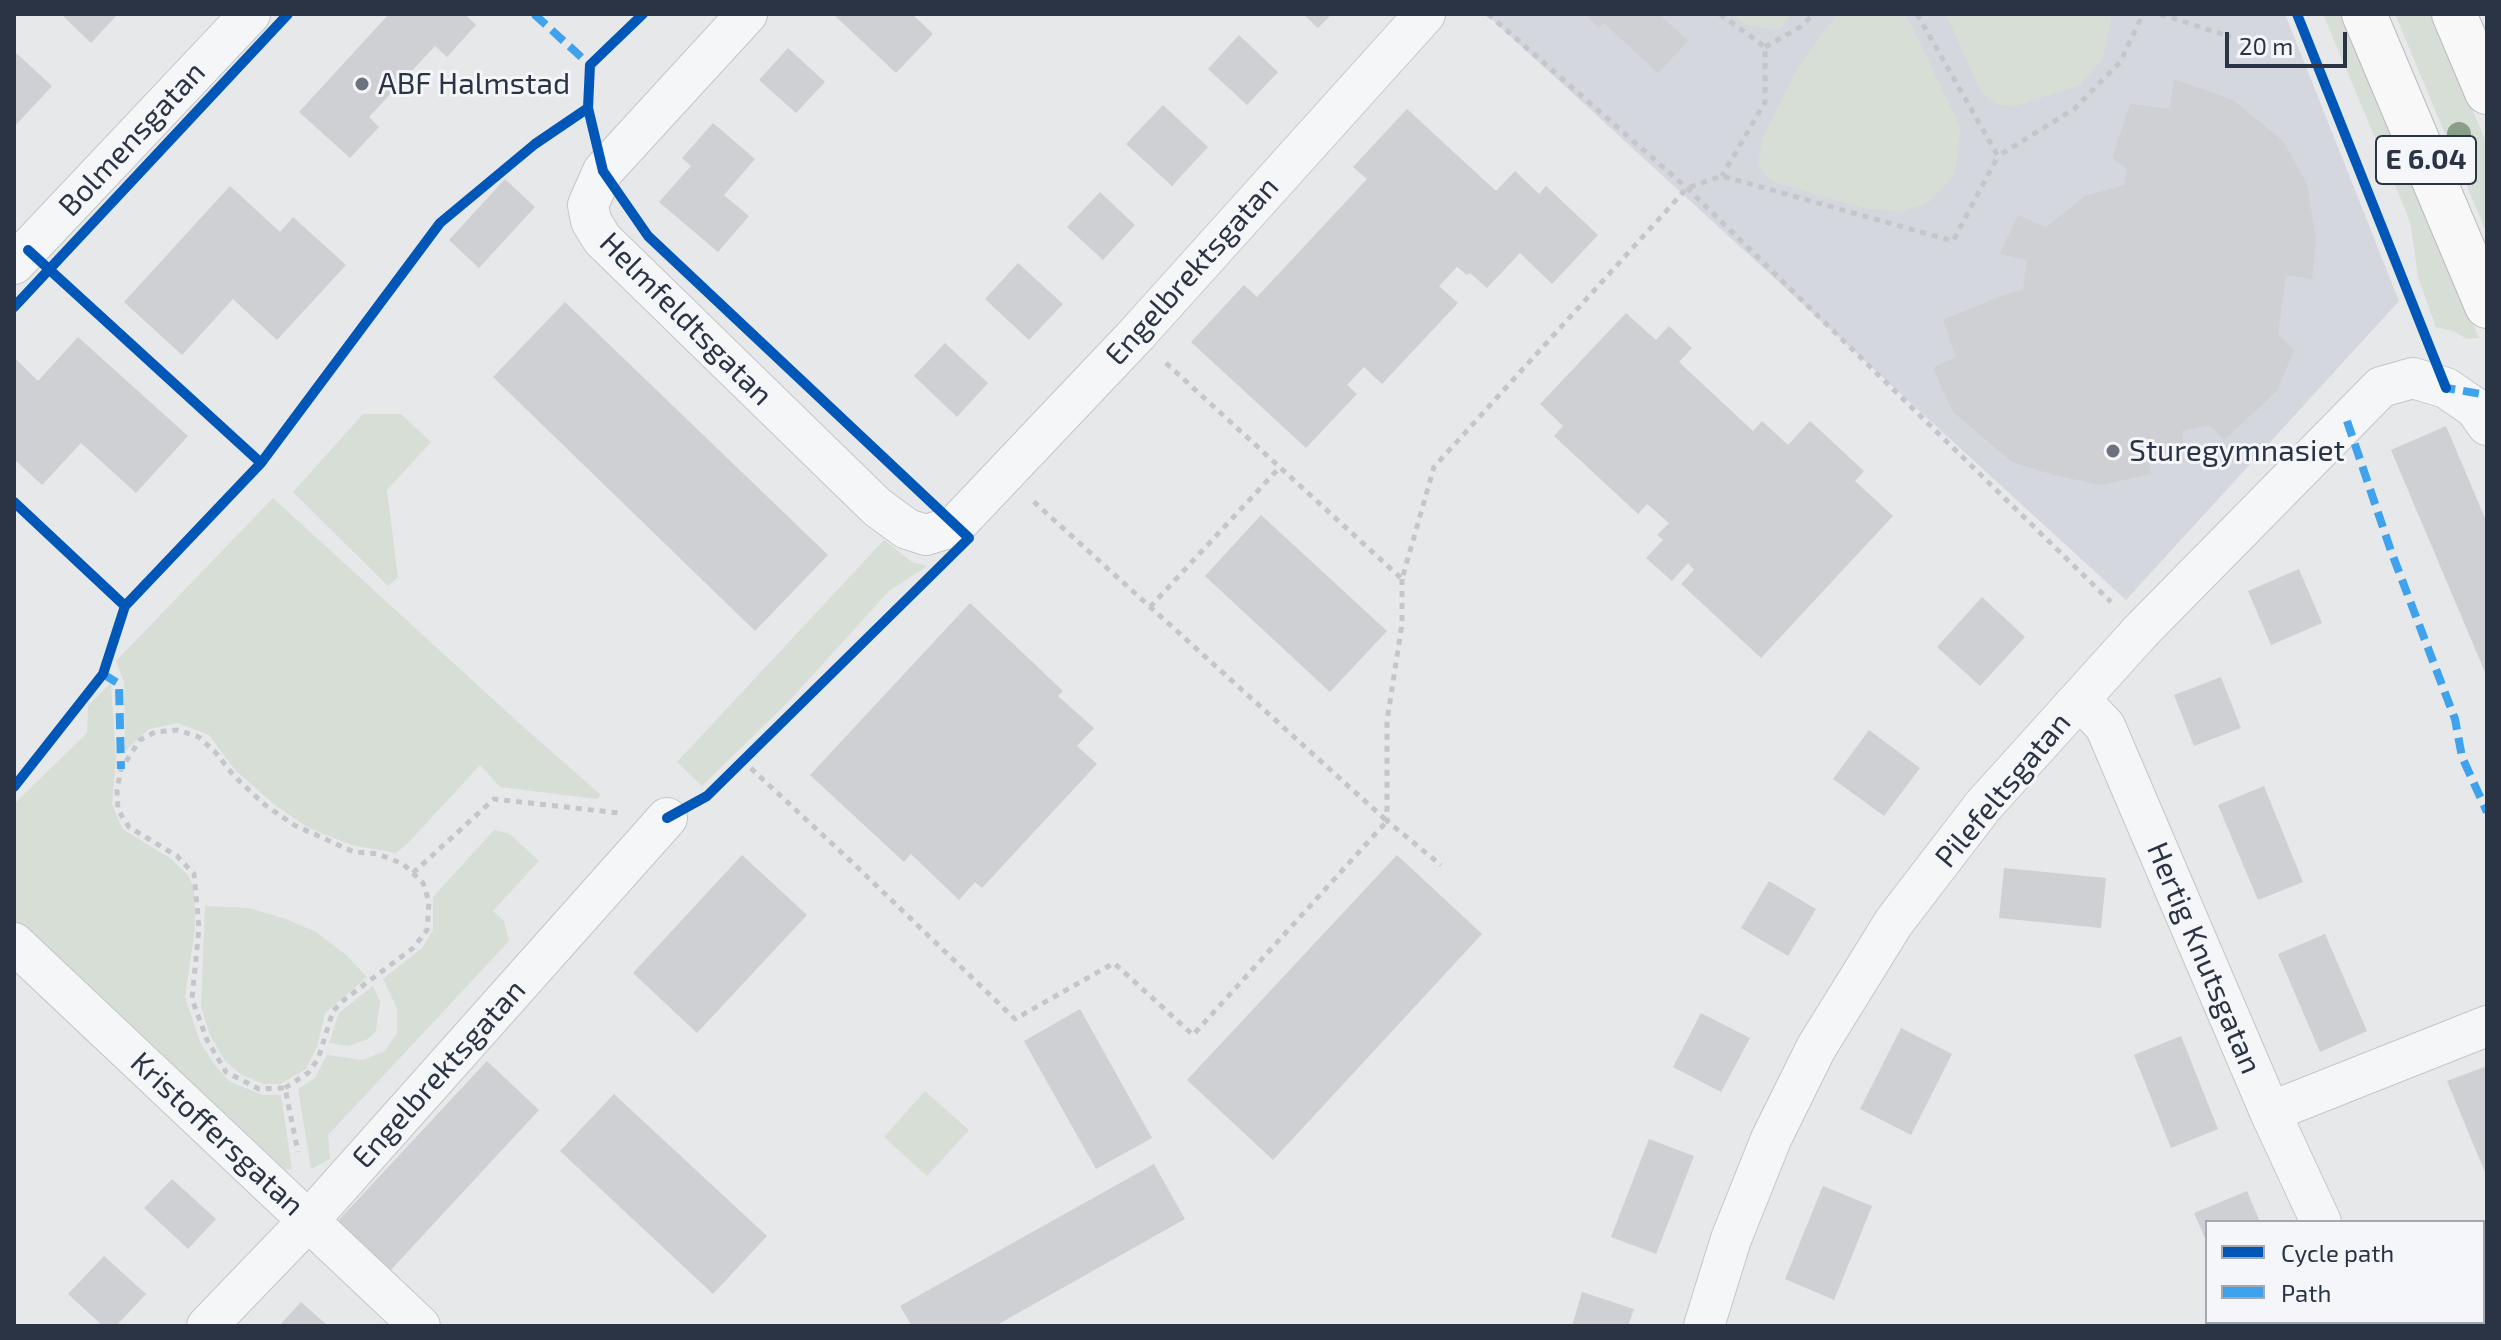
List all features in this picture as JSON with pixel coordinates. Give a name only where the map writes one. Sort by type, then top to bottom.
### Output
[{"type":"highway","name":"E 6.04","points":[[2364,14],[2487,306]]},
{"type":"highway","name":"E 6.04","points":[[2454,14],[2487,92]]},
{"type":"street","name":"Bolmensgatan","points":[[14,264],[250,14]]},
{"type":"street","name":"Helmfeldtsgatan","points":[[747,14],[603,171],[588,205],[591,221],[602,239],[877,507],[907,529],[926,535],[955,526]]},
{"type":"street","name":"Engelbrektsgatan","points":[[955,526],[1136,335],[1425,14]]},
{"type":"street","name":"Pilefeltsgatan","points":[[1704,1326],[1731,1239],[1771,1139],[1816,1048],[1903,911],[1983,806],[2141,631],[2381,387],[2413,378],[2446,388],[2475,408],[2487,425]]},
{"type":"street","name":"Hertig Knutsgatan","points":[[2080,700],[2105,726],[2270,1112],[2320,1220]]},
{"type":"street","name":"Engelbrektsgatan","points":[[207,1326],[309,1220],[667,818]]},
{"type":"street","name":"Kristoffersgatan","points":[[14,943],[420,1326]]},
{"type":"street","points":[[2270,1112],[2487,1026]]},
{"type":"path","points":[[1488,14],[1687,188],[2141,631]]},
{"type":"path","points":[[1720,14],[1765,47]]},
{"type":"path","points":[[1765,47],[1800,27],[1814,14]]},
{"type":"path","points":[[1917,14],[1998,156]]},
{"type":"path","points":[[742,760],[1015,1019],[1114,963],[1193,1035],[1387,821],[1387,721],[1402,624],[1402,579],[1434,467],[1687,188],[1722,176],[1953,241],[1998,156],[2074,109],[2120,62],[2143,14]]},
{"type":"path","points":[[2160,14],[2231,37]]},
{"type":"path","points":[[1722,176],[1765,102],[1765,47]]},
{"type":"path","points":[[1136,335],[1402,579]]},
{"type":"path","points":[[1150,607],[1280,467]]},
{"type":"path","points":[[1003,475],[1387,821],[1441,865]]},
{"type":"path","points":[[178,730],[199,737],[265,805],[294,825],[354,852],[378,854],[403,864],[423,883],[429,902],[427,930],[413,948],[333,1011],[318,1059],[308,1073],[285,1088],[259,1089],[226,1072],[207,1040],[192,999],[199,928],[194,874],[177,856],[129,827],[118,810],[117,790],[121,769],[140,740],[155,732],[178,730]]},
{"type":"path","points":[[413,873],[494,799],[667,818]]},
{"type":"path","points":[[285,1088],[309,1220]]},
{"type":"shaded area","name":"Sturegymnasiet","points":[[1486,14],[2285,14],[2399,301],[2126,600]]},
{"type":"shaded area","points":[[1733,14],[1791,14],[1780,30],[1744,25]]},
{"type":"shaded area","points":[[1837,14],[1906,14],[1961,128],[1955,174],[1928,203],[1900,212],[1867,209],[1773,182],[1762,172],[1758,163],[1762,139],[1797,68]]},
{"type":"shaded area","points":[[1946,14],[2112,14],[2103,59],[2080,85],[2013,107],[1996,104],[1981,93]]},
{"type":"shaded area","points":[[2323,14],[2343,14],[2479,338],[2467,339],[2453,331],[2436,327],[2418,277],[2411,226],[2405,209]]},
{"type":"shaded area","points":[[2395,14],[2433,14],[2487,145],[2487,234]]},
{"type":"shaded area","points":[[363,414],[401,414],[431,442],[387,490],[398,577],[388,586],[293,492]]},
{"type":"shaded area","points":[[273,498],[601,795],[597,799],[500,787],[480,765],[396,853],[351,845],[307,827],[275,805],[235,770],[209,735],[178,723],[149,729],[125,751],[124,682],[116,661]]},
{"type":"shaded area","points":[[884,540],[912,562],[927,566],[889,591],[791,699],[702,786],[677,762]]},
{"type":"shaded area","points":[[111,683],[116,762],[112,803],[118,819],[123,829],[171,859],[188,875],[194,889],[195,928],[185,997],[200,1042],[230,1082],[263,1095],[281,1095],[292,1169],[285,1170],[14,920],[14,804],[87,733],[88,706]]},
{"type":"shaded area","points":[[494,830],[510,834],[539,861],[493,911],[504,921],[509,941],[328,1135],[330,1159],[311,1169],[298,1089],[315,1078],[327,1055],[363,1060],[385,1051],[397,1033],[397,1008],[383,979],[422,948],[433,930],[433,897]]},
{"type":"shaded area","points":[[205,906],[249,908],[316,932],[346,955],[367,977],[325,1013],[317,1047],[306,1069],[280,1084],[264,1084],[242,1075],[225,1061],[210,1035],[201,1007]]},
{"type":"shaded area","points":[[373,986],[380,1001],[376,1031],[368,1039],[348,1046],[329,1043],[339,1013]]},
{"type":"shaded area","points":[[925,1091],[969,1130],[927,1176],[884,1137]]},
{"type":"building","points":[[61,14],[118,14],[91,43]]},
{"type":"building","name":"ABF Halmstad","points":[[389,14],[465,14],[476,25],[447,57],[435,46],[369,117],[379,127],[350,158],[299,112]]},
{"type":"building","points":[[833,14],[912,14],[933,34],[896,73]]},
{"type":"building","points":[[1303,14],[1332,14],[1318,28]]},
{"type":"building","points":[[1585,14],[1659,14],[1688,41],[1658,73],[1604,23],[1599,28]]},
{"type":"building","points":[[1239,35],[1278,72],[1247,105],[1208,69]]},
{"type":"building","points":[[788,48],[825,82],[796,113],[759,80]]},
{"type":"building","points":[[14,51],[52,86],[14,127]]},
{"type":"building","points":[[2174,79],[2233,100],[2283,141],[2307,184],[2316,240],[2312,279],[2286,275],[2278,334],[2294,350],[2277,391],[2224,440],[2210,425],[2182,431],[2184,448],[2149,459],[2151,474],[2101,485],[2012,462],[1953,412],[1933,368],[1956,357],[1943,320],[2023,290],[2027,260],[2000,254],[2018,215],[2046,227],[2085,196],[2124,185],[2127,169],[2112,158],[2130,104],[2170,109]]},
{"type":"building","points":[[1163,105],[1208,147],[1172,186],[1126,144]]},
{"type":"building","points":[[1407,109],[1496,191],[1515,171],[1539,194],[1546,186],[1598,235],[1552,284],[1520,253],[1487,288],[1470,273],[1467,275],[1457,267],[1439,286],[1458,303],[1382,384],[1364,367],[1347,385],[1357,394],[1306,448],[1191,342],[1244,285],[1257,297],[1367,179],[1353,167]]},
{"type":"building","points":[[713,123],[755,159],[724,195],[749,216],[718,252],[659,202],[691,166],[682,158]]},
{"type":"building","points":[[505,179],[535,207],[479,268],[449,240]]},
{"type":"building","points":[[230,186],[280,232],[293,217],[346,265],[277,340],[233,299],[182,355],[124,302]]},
{"type":"building","points":[[1100,192],[1135,225],[1103,260],[1067,227]]},
{"type":"building","points":[[1018,263],[1063,304],[1029,340],[985,299]]},
{"type":"building","points":[[565,302],[828,555],[755,631],[493,377]]},
{"type":"building","points":[[1626,313],[1656,340],[1669,326],[1692,348],[1679,362],[1753,431],[1762,421],[1788,445],[1810,421],[1864,471],[1855,481],[1893,516],[1761,658],[1681,584],[1694,570],[1688,563],[1672,581],[1646,558],[1663,540],[1657,535],[1669,523],[1647,504],[1638,514],[1554,436],[1563,426],[1540,404]]},
{"type":"building","points":[[78,337],[188,436],[136,493],[81,443],[42,485],[14,459],[14,361],[16,359],[38,381]]},
{"type":"building","points":[[945,343],[988,383],[957,417],[914,376]]},
{"type":"building","points":[[2446,426],[2487,523],[2487,677],[2391,450]]},
{"type":"building","points":[[1261,515],[1387,631],[1330,692],[1205,576]]},
{"type":"building","points":[[2299,569],[2322,623],[2271,645],[2248,591]]},
{"type":"building","points":[[1982,597],[2025,637],[1980,686],[1937,647]]},
{"type":"building","points":[[970,603],[1063,691],[1058,696],[1094,728],[1077,746],[1097,764],[982,888],[975,882],[959,900],[911,854],[904,862],[810,775]]},
{"type":"building","points":[[2221,677],[2241,728],[2194,746],[2174,695]]},
{"type":"building","points":[[1869,730],[1920,768],[1884,816],[1833,779]]},
{"type":"building","points":[[2264,786],[2303,882],[2258,900],[2218,805]]},
{"type":"building","points":[[742,855],[807,915],[697,1033],[633,973]]},
{"type":"building","points":[[1397,855],[1482,934],[1273,1160],[1187,1080]]},
{"type":"building","points":[[2004,868],[2106,878],[2101,928],[1999,918]]},
{"type":"building","points":[[1769,881],[1816,909],[1788,956],[1741,928]]},
{"type":"building","points":[[2325,934],[2367,1031],[2320,1052],[2278,954]]},
{"type":"building","points":[[1080,1009],[1152,1138],[1096,1169],[1024,1041]]},
{"type":"building","points":[[1701,1013],[1750,1038],[1721,1092],[1673,1067]]},
{"type":"building","points":[[1901,1028],[1952,1054],[1911,1135],[1860,1109]]},
{"type":"building","points":[[2181,1036],[2218,1129],[2171,1148],[2134,1055]]},
{"type":"building","points":[[487,1061],[539,1110],[389,1272],[336,1223]]},
{"type":"building","points":[[2487,1066],[2487,1177],[2447,1081]]},
{"type":"building","points":[[614,1094],[767,1236],[713,1294],[560,1151]]},
{"type":"building","points":[[1649,1139],[1694,1156],[1656,1254],[1611,1237]]},
{"type":"building","points":[[1154,1164],[1185,1219],[995,1326],[912,1326],[900,1306]]},
{"type":"building","points":[[172,1179],[216,1219],[188,1249],[144,1208]]},
{"type":"building","points":[[1823,1186],[1872,1206],[1834,1300],[1785,1279]]},
{"type":"building","points":[[2247,1191],[2259,1220],[2205,1220],[2205,1238],[2194,1213]]},
{"type":"building","points":[[104,1256],[146,1294],[116,1326],[103,1326],[68,1294]]},
{"type":"building","points":[[1582,1292],[1634,1309],[1628,1326],[1572,1326]]},
{"type":"building","points":[[301,1302],[328,1326],[279,1326]]},
{"type":"building","points":[[2240,1324],[2303,1326],[2241,1326]]},
{"type":"marked path","points":[[534,14],[590,65]]},
{"type":"marked path","points":[[2443,382],[2446,388],[2487,395]]},
{"type":"marked path","points":[[2347,421],[2391,551],[2455,719],[2462,757],[2487,812]]},
{"type":"marked path","points":[[103,674],[119,684],[121,769]]},
{"type":"cycle path","points":[[14,307],[288,14]]},
{"type":"cycle path","points":[[28,250],[261,463],[440,223],[535,144],[588,108],[590,65],[643,14]]},
{"type":"cycle path","points":[[2297,14],[2446,388]]},
{"type":"cycle path","points":[[588,108],[603,171],[648,236],[969,538],[707,796],[667,818]]},
{"type":"cycle path","points":[[125,606],[261,463]]},
{"type":"cycle path","points":[[14,502],[125,606],[103,674],[14,787]]},
{"type":"place","name":"ABF Halmstad","points":[[362,84]]},
{"type":"place","name":"Sturegymnasiet","points":[[2113,451]]}]
